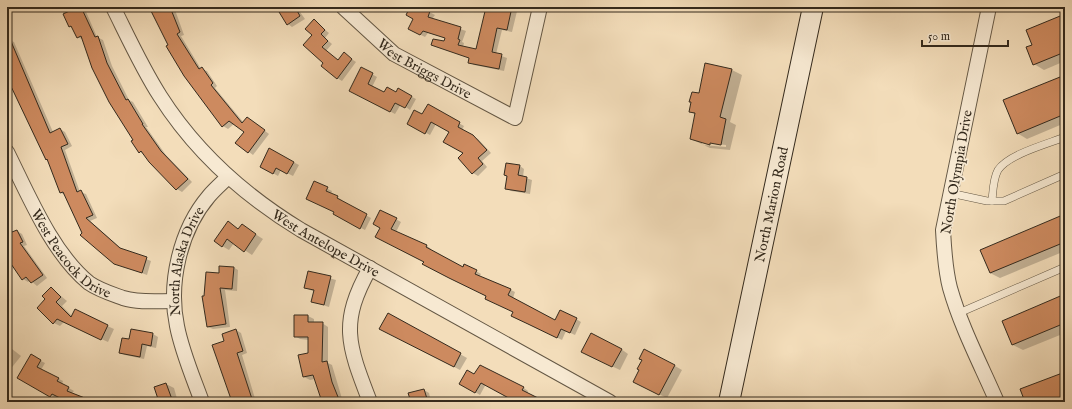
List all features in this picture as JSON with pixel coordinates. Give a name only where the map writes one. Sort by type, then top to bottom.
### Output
[{"type":"main road","name":"North Marion Road","points":[[729,402],[813,7]]},
{"type":"street","name":"West Antelope Drive","points":[[113,7],[161,98],[195,142],[228,177],[284,220],[610,402]]},
{"type":"street","name":"West Briggs Drive","points":[[346,8],[394,54],[515,118],[540,7]]},
{"type":"street","name":"North Olympia Drive","points":[[989,7],[943,230],[944,255],[950,287],[959,313],[996,402]]},
{"type":"street","name":"West Peacock Drive","points":[[7,152],[40,219],[50,235],[72,266],[89,283],[124,298],[143,301],[174,301]]},
{"type":"street","name":"North Alaska Drive","points":[[202,402],[182,348],[177,327],[174,301],[178,264],[186,237],[199,210],[209,196],[228,177]]},
{"type":"street","points":[[370,268],[354,300],[350,316],[349,336],[356,366],[370,402]]},
{"type":"lane","points":[[992,201],[994,183],[998,171],[1007,161],[1065,137]]},
{"type":"lane","points":[[950,193],[992,201],[1004,201],[1065,174]]},
{"type":"lane","points":[[959,313],[1065,267]]},
{"type":"building","points":[[81,7],[95,37],[98,36],[107,63],[126,100],[128,99],[142,124],[161,151],[188,179],[176,190],[149,162],[141,151],[139,153],[131,141],[133,140],[109,102],[92,68],[81,36],[77,38],[71,26],[69,27],[63,14]]},
{"type":"building","points":[[149,7],[170,7],[180,32],[177,34],[199,69],[202,67],[213,83],[211,85],[242,123],[247,117],[265,130],[248,153],[235,143],[244,132],[229,121],[222,127],[184,76],[166,46],[168,45]]},
{"type":"building","points":[[276,7],[295,7],[300,16],[287,25]]},
{"type":"building","points":[[410,7],[422,7],[430,11],[428,17],[461,27],[458,45],[476,49],[486,7],[512,7],[507,30],[497,28],[492,52],[502,54],[499,69],[468,63],[469,58],[431,45],[433,39],[444,41],[445,38],[423,31],[420,35],[408,29],[413,19],[406,15]]},
{"type":"building","points":[[1065,14],[1065,52],[1033,65],[1026,47],[1032,45],[1026,30]]},
{"type":"building","points":[[314,19],[325,30],[321,34],[328,41],[322,47],[338,60],[344,52],[352,59],[337,79],[321,66],[323,63],[303,45],[312,35],[305,29]]},
{"type":"building","points":[[7,32],[50,133],[60,128],[68,144],[61,147],[77,192],[81,190],[93,215],[86,218],[120,248],[147,257],[142,273],[114,264],[80,235],[82,233],[63,192],[60,193],[47,159],[46,160],[7,78]]},
{"type":"building","points":[[705,63],[732,69],[720,117],[726,119],[721,145],[710,143],[710,145],[690,139],[695,113],[689,112],[691,102],[689,102],[692,92],[699,93]]},
{"type":"building","points":[[361,67],[373,73],[368,84],[384,92],[387,87],[396,92],[398,88],[412,96],[405,108],[395,103],[390,112],[349,91]]},
{"type":"building","points":[[1065,75],[1065,114],[1017,134],[1003,100]]},
{"type":"building","points":[[428,104],[460,122],[458,127],[473,135],[487,150],[478,158],[483,164],[472,174],[458,158],[463,153],[443,142],[449,132],[431,122],[425,134],[407,124],[414,110],[422,114]]},
{"type":"building","points":[[269,148],[294,162],[287,174],[276,168],[273,174],[260,167]]},
{"type":"building","points":[[506,163],[520,165],[518,175],[527,177],[525,192],[505,189],[507,176],[504,175]]},
{"type":"building","points":[[314,181],[328,187],[326,191],[338,196],[337,198],[367,214],[360,229],[333,214],[334,212],[306,199]]},
{"type":"building","points":[[380,210],[397,218],[391,229],[427,245],[426,247],[463,267],[464,264],[477,270],[475,274],[511,289],[508,295],[555,320],[560,310],[577,318],[570,333],[561,329],[557,338],[511,316],[513,312],[485,299],[486,296],[422,264],[424,262],[375,237],[380,228],[373,224]]},
{"type":"building","points":[[1065,214],[1065,242],[990,273],[980,250]]},
{"type":"building","points":[[228,221],[238,229],[242,224],[256,234],[244,252],[227,239],[222,247],[214,241]]},
{"type":"building","points":[[17,230],[23,242],[20,243],[43,275],[31,283],[26,277],[22,280],[7,258],[7,234]]},
{"type":"building","points":[[219,266],[234,267],[232,289],[220,288],[226,324],[207,327],[202,296],[204,296],[206,272],[219,273]]},
{"type":"building","points":[[308,271],[331,276],[324,305],[311,302],[314,290],[304,288]]},
{"type":"building","points":[[51,287],[61,297],[56,302],[71,317],[75,309],[108,325],[101,340],[57,319],[53,324],[37,308],[45,299],[42,296]]},
{"type":"building","points":[[1065,294],[1065,323],[1012,345],[1002,321]]},
{"type":"building","points":[[388,313],[461,353],[454,367],[379,329]]},
{"type":"building","points":[[294,315],[308,315],[308,322],[323,322],[322,362],[327,361],[332,382],[340,402],[322,402],[313,375],[303,377],[298,355],[308,353],[308,337],[294,337]]},
{"type":"building","points":[[131,329],[153,333],[151,346],[142,344],[140,357],[119,353],[122,338],[129,339]]},
{"type":"building","points":[[236,329],[243,351],[237,353],[253,402],[232,402],[212,345],[224,341],[222,334]]},
{"type":"building","points":[[591,333],[622,349],[612,367],[581,352]]},
{"type":"building","points":[[644,349],[675,365],[659,395],[633,382],[639,370],[637,369],[642,360],[639,359]]},
{"type":"building","points":[[31,354],[41,360],[37,367],[59,378],[57,381],[69,387],[67,391],[95,402],[68,402],[52,394],[50,397],[17,378]]},
{"type":"building","points":[[480,365],[524,387],[522,390],[546,402],[516,402],[481,383],[475,393],[459,384],[467,370],[474,374]]},
{"type":"building","points":[[1065,372],[1065,402],[1025,402],[1020,389]]},
{"type":"building","points":[[166,383],[173,402],[159,402],[154,387]]},
{"type":"building","points":[[424,389],[428,402],[411,402],[408,393]]}]
